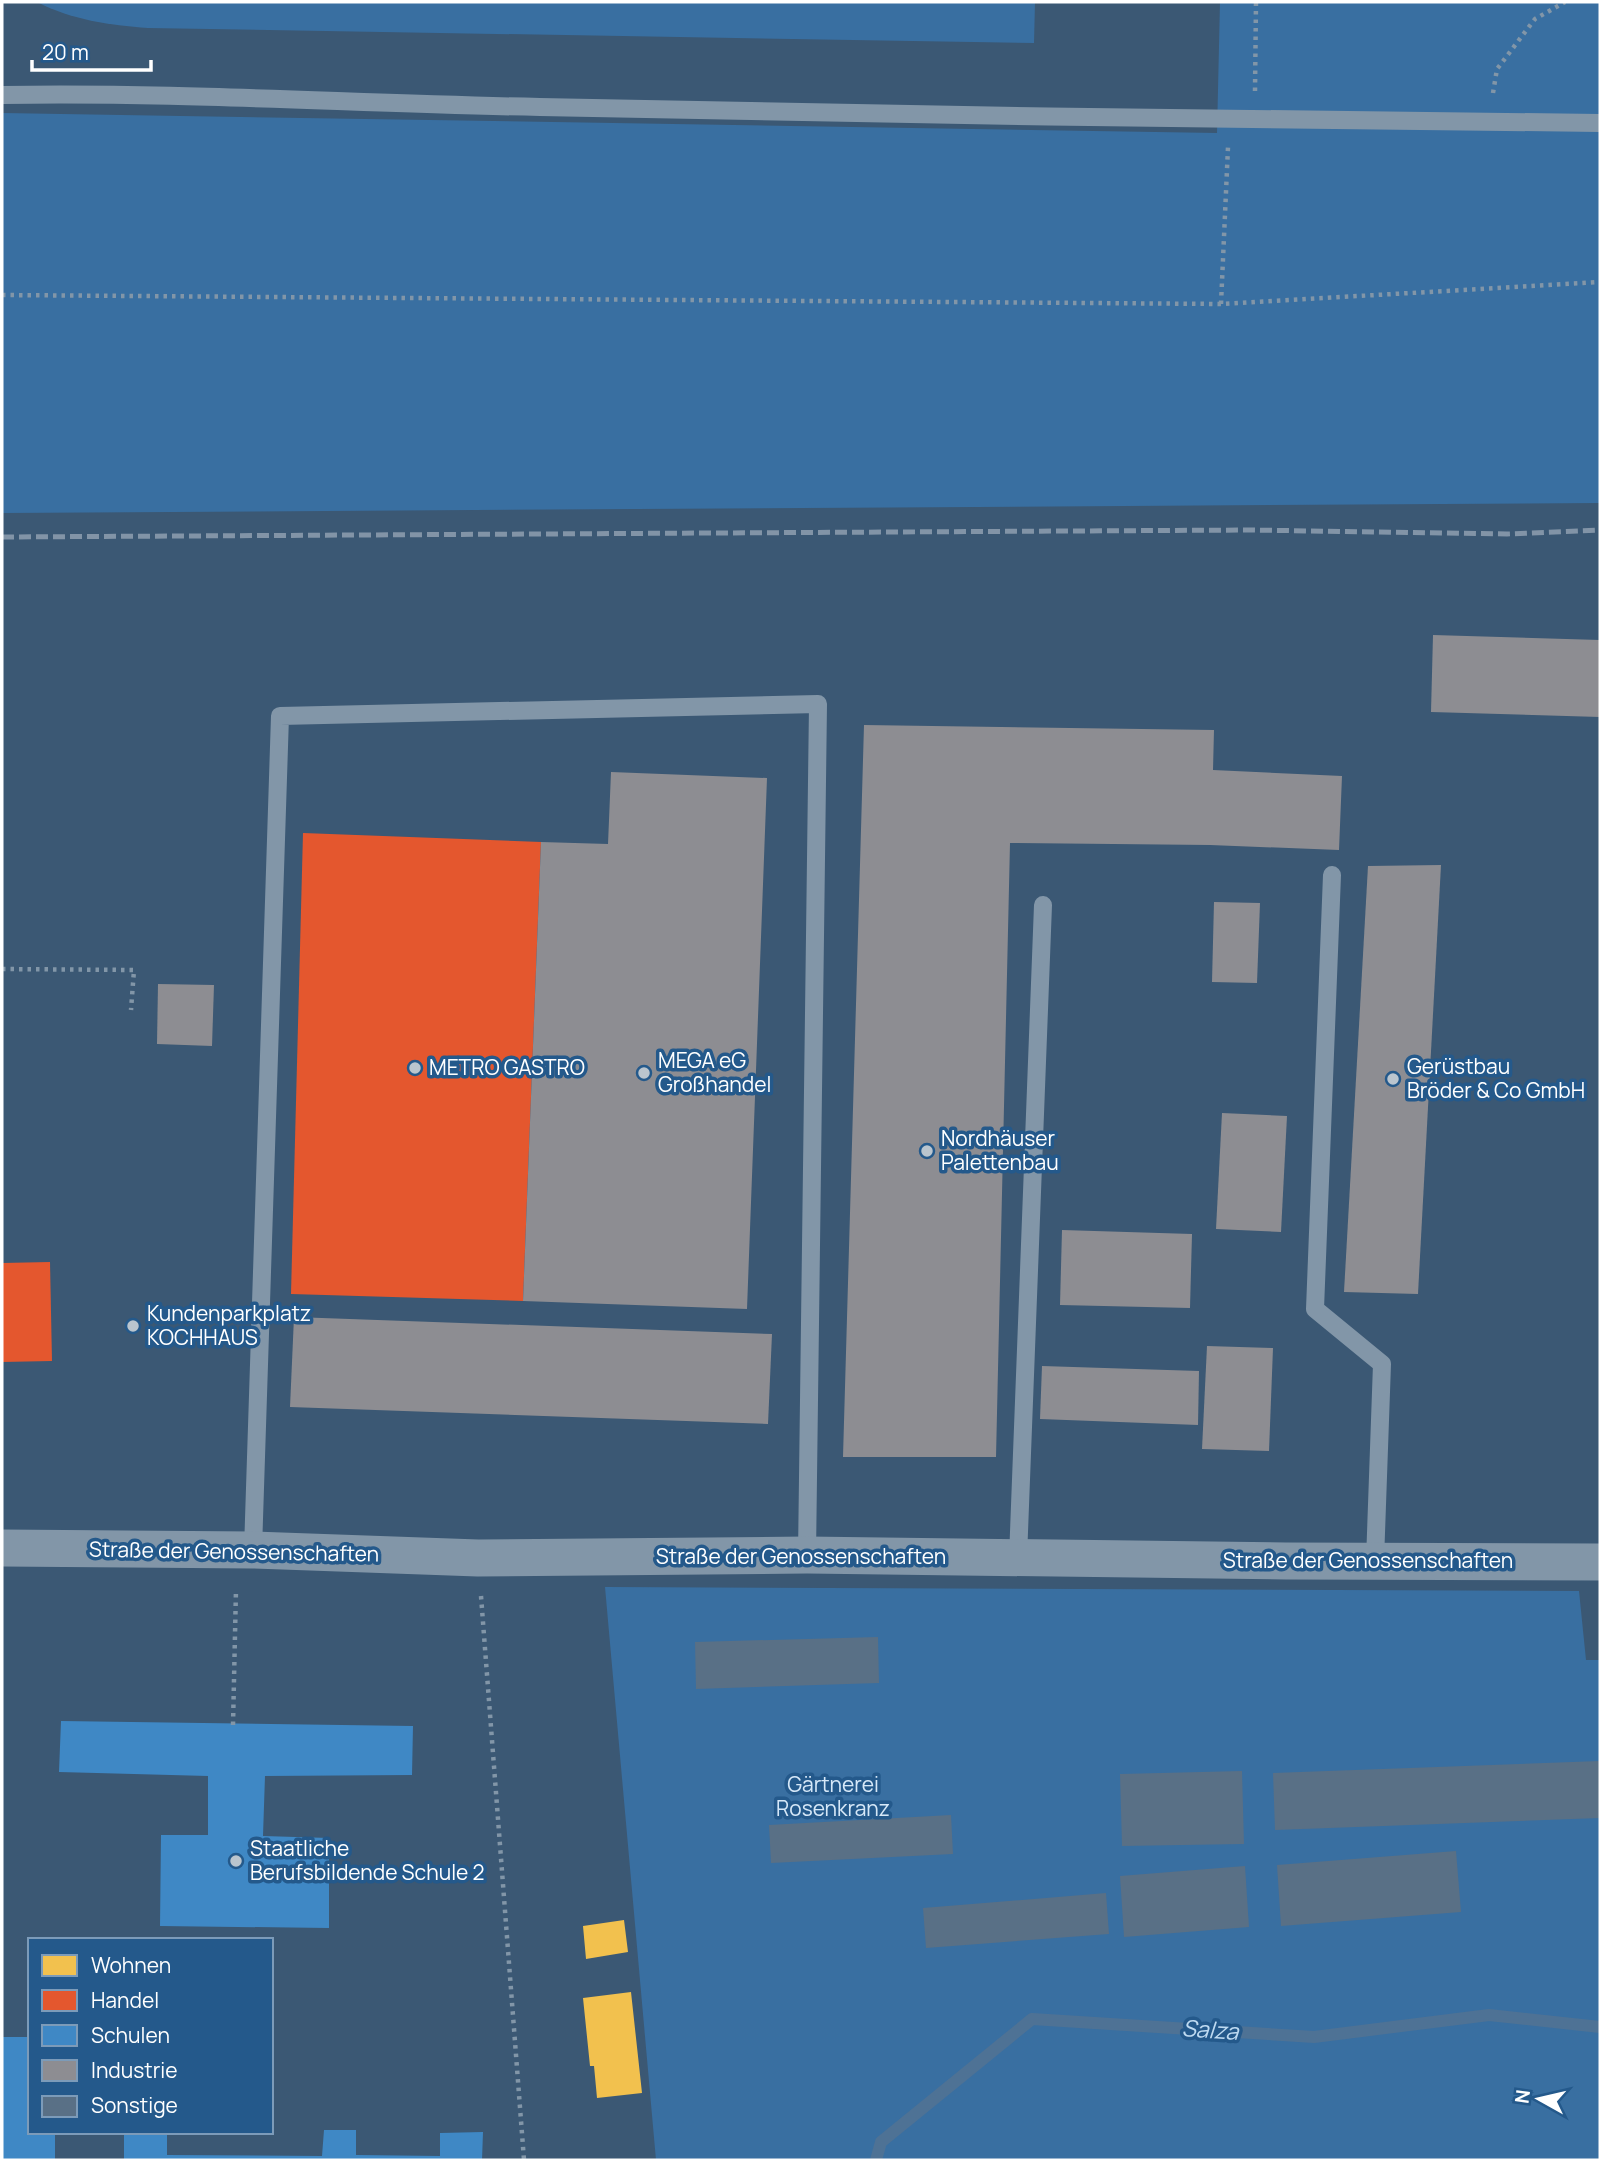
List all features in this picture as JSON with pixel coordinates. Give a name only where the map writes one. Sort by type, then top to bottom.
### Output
[{"type":"street","name":"Straße der Genossenschaften","points":[[2,1548],[245,1550],[478,1558],[807,1555],[1600,1562]]},
{"type":"lane","points":[[2,95],[102,93],[535,107],[1255,120],[1600,123]]},
{"type":"lane","points":[[245,1550],[280,716],[818,704],[807,1555]]},
{"type":"lane","points":[[1332,875],[1315,1309],[1382,1364],[1375,1561]]},
{"type":"lane","points":[[1018,1558],[1043,905]]},
{"type":"path","points":[[1255,120],[1256,2]]},
{"type":"path","points":[[1488,122],[1497,69],[1535,19],[1565,2]]},
{"type":"path","points":[[1221,304],[1229,119]]},
{"type":"path","points":[[2,295],[1221,304],[1600,282]]},
{"type":"path","points":[[2,969],[134,970],[131,1010]]},
{"type":"path","points":[[233,1725],[245,1550]]},
{"type":"path","points":[[478,1558],[524,2160]]},
{"type":"green space","points":[[37,2],[1035,2],[1034,43],[148,28],[91,21]]},
{"type":"green space","points":[[1220,2],[1600,2],[1600,503],[2,513],[2,113],[1217,133]]},
{"type":"green space","name":"Gärtnerei Rosenkranz","points":[[605,1587],[1579,1591],[1586,1660],[1600,1660],[1600,2160],[656,2160]]},
{"type":"building: Wohnen","points":[[624,1920],[628,1952],[586,1959],[583,1926]]},
{"type":"building: Wohnen","points":[[631,1992],[642,2093],[597,2098],[594,2066],[590,2066],[583,1998]]},
{"type":"building: Handel","name":"METRO GASTRO","points":[[303,833],[541,842],[523,1301],[291,1294]]},
{"type":"building: Handel","points":[[50,1262],[52,1361],[2,1362],[2,1263]]},
{"type":"building: Schulen","points":[[61,1721],[413,1726],[412,1775],[265,1776],[263,1836],[329,1838],[329,1928],[160,1926],[161,1835],[208,1835],[208,1776],[59,1772]]},
{"type":"building: Schulen","points":[[2,2037],[28,2037],[28,2134],[55,2134],[55,2160],[2,2160]]},
{"type":"building: Schulen","points":[[324,2130],[356,2130],[356,2155],[440,2156],[440,2133],[483,2132],[482,2160],[124,2160],[124,2134],[167,2134],[167,2155],[322,2156]]},
{"type":"building: Industrie","points":[[1433,635],[1600,640],[1600,717],[1431,712]]},
{"type":"building: Industrie","name":"Nordhäuser Palettenbau","points":[[864,725],[1214,730],[1213,770],[1342,776],[1339,850],[1210,845],[1010,843],[996,1457],[843,1457]]},
{"type":"building: Industrie","name":"MEGA eG Großhandel","points":[[611,772],[767,778],[747,1309],[523,1301],[541,842],[608,844]]},
{"type":"building: Industrie","name":"Gerüstbau Bröder & Co GmbH","points":[[1441,865],[1418,1294],[1344,1292],[1368,866]]},
{"type":"building: Industrie","points":[[1214,902],[1260,903],[1257,983],[1212,982]]},
{"type":"building: Industrie","points":[[158,984],[214,985],[212,1046],[157,1044]]},
{"type":"building: Industrie","points":[[1222,1113],[1287,1116],[1281,1232],[1216,1229]]},
{"type":"building: Industrie","points":[[1062,1230],[1192,1234],[1190,1308],[1060,1305]]},
{"type":"building: Industrie","points":[[294,1317],[772,1334],[768,1424],[290,1407]]},
{"type":"building: Industrie","points":[[1207,1346],[1273,1348],[1269,1451],[1202,1449]]},
{"type":"building: Industrie","points":[[1042,1366],[1199,1371],[1198,1425],[1040,1419]]},
{"type":"building: Sonstige","points":[[878,1637],[879,1683],[696,1689],[695,1642]]},
{"type":"building: Sonstige","points":[[1600,1761],[1600,1818],[1275,1830],[1273,1773]]},
{"type":"building: Sonstige","points":[[1242,1771],[1244,1844],[1122,1846],[1120,1774]]},
{"type":"building: Sonstige","points":[[951,1815],[953,1854],[771,1863],[769,1825]]},
{"type":"building: Sonstige","points":[[1456,1851],[1461,1912],[1281,1926],[1277,1865]]},
{"type":"building: Sonstige","points":[[1245,1866],[1249,1927],[1124,1937],[1120,1876]]},
{"type":"building: Sonstige","points":[[1106,1893],[1109,1934],[926,1948],[923,1908]]},
{"type":"waterway","name":"Salza","points":[[876,2160],[881,2142],[1032,2019],[1314,2037],[1489,2015],[1600,2027]]},
{"type":"railway","points":[[2,537],[1249,530],[1507,534],[1600,530]]},
{"type":"place","name":"METRO GASTRO","points":[[415,1068]]},
{"type":"place","name":"MEGA eG Großhandel","points":[[644,1073]]},
{"type":"place","name":"Gerüstbau Bröder & Co GmbH","points":[[1393,1079]]},
{"type":"place","name":"Nordhäuser Palettenbau","points":[[927,1151]]},
{"type":"place","name":"Kundenparkplatz KOCHHAUS","points":[[133,1326]]},
{"type":"place","name":"Staatliche Berufsbildende Schule 2","points":[[236,1861]]}]
